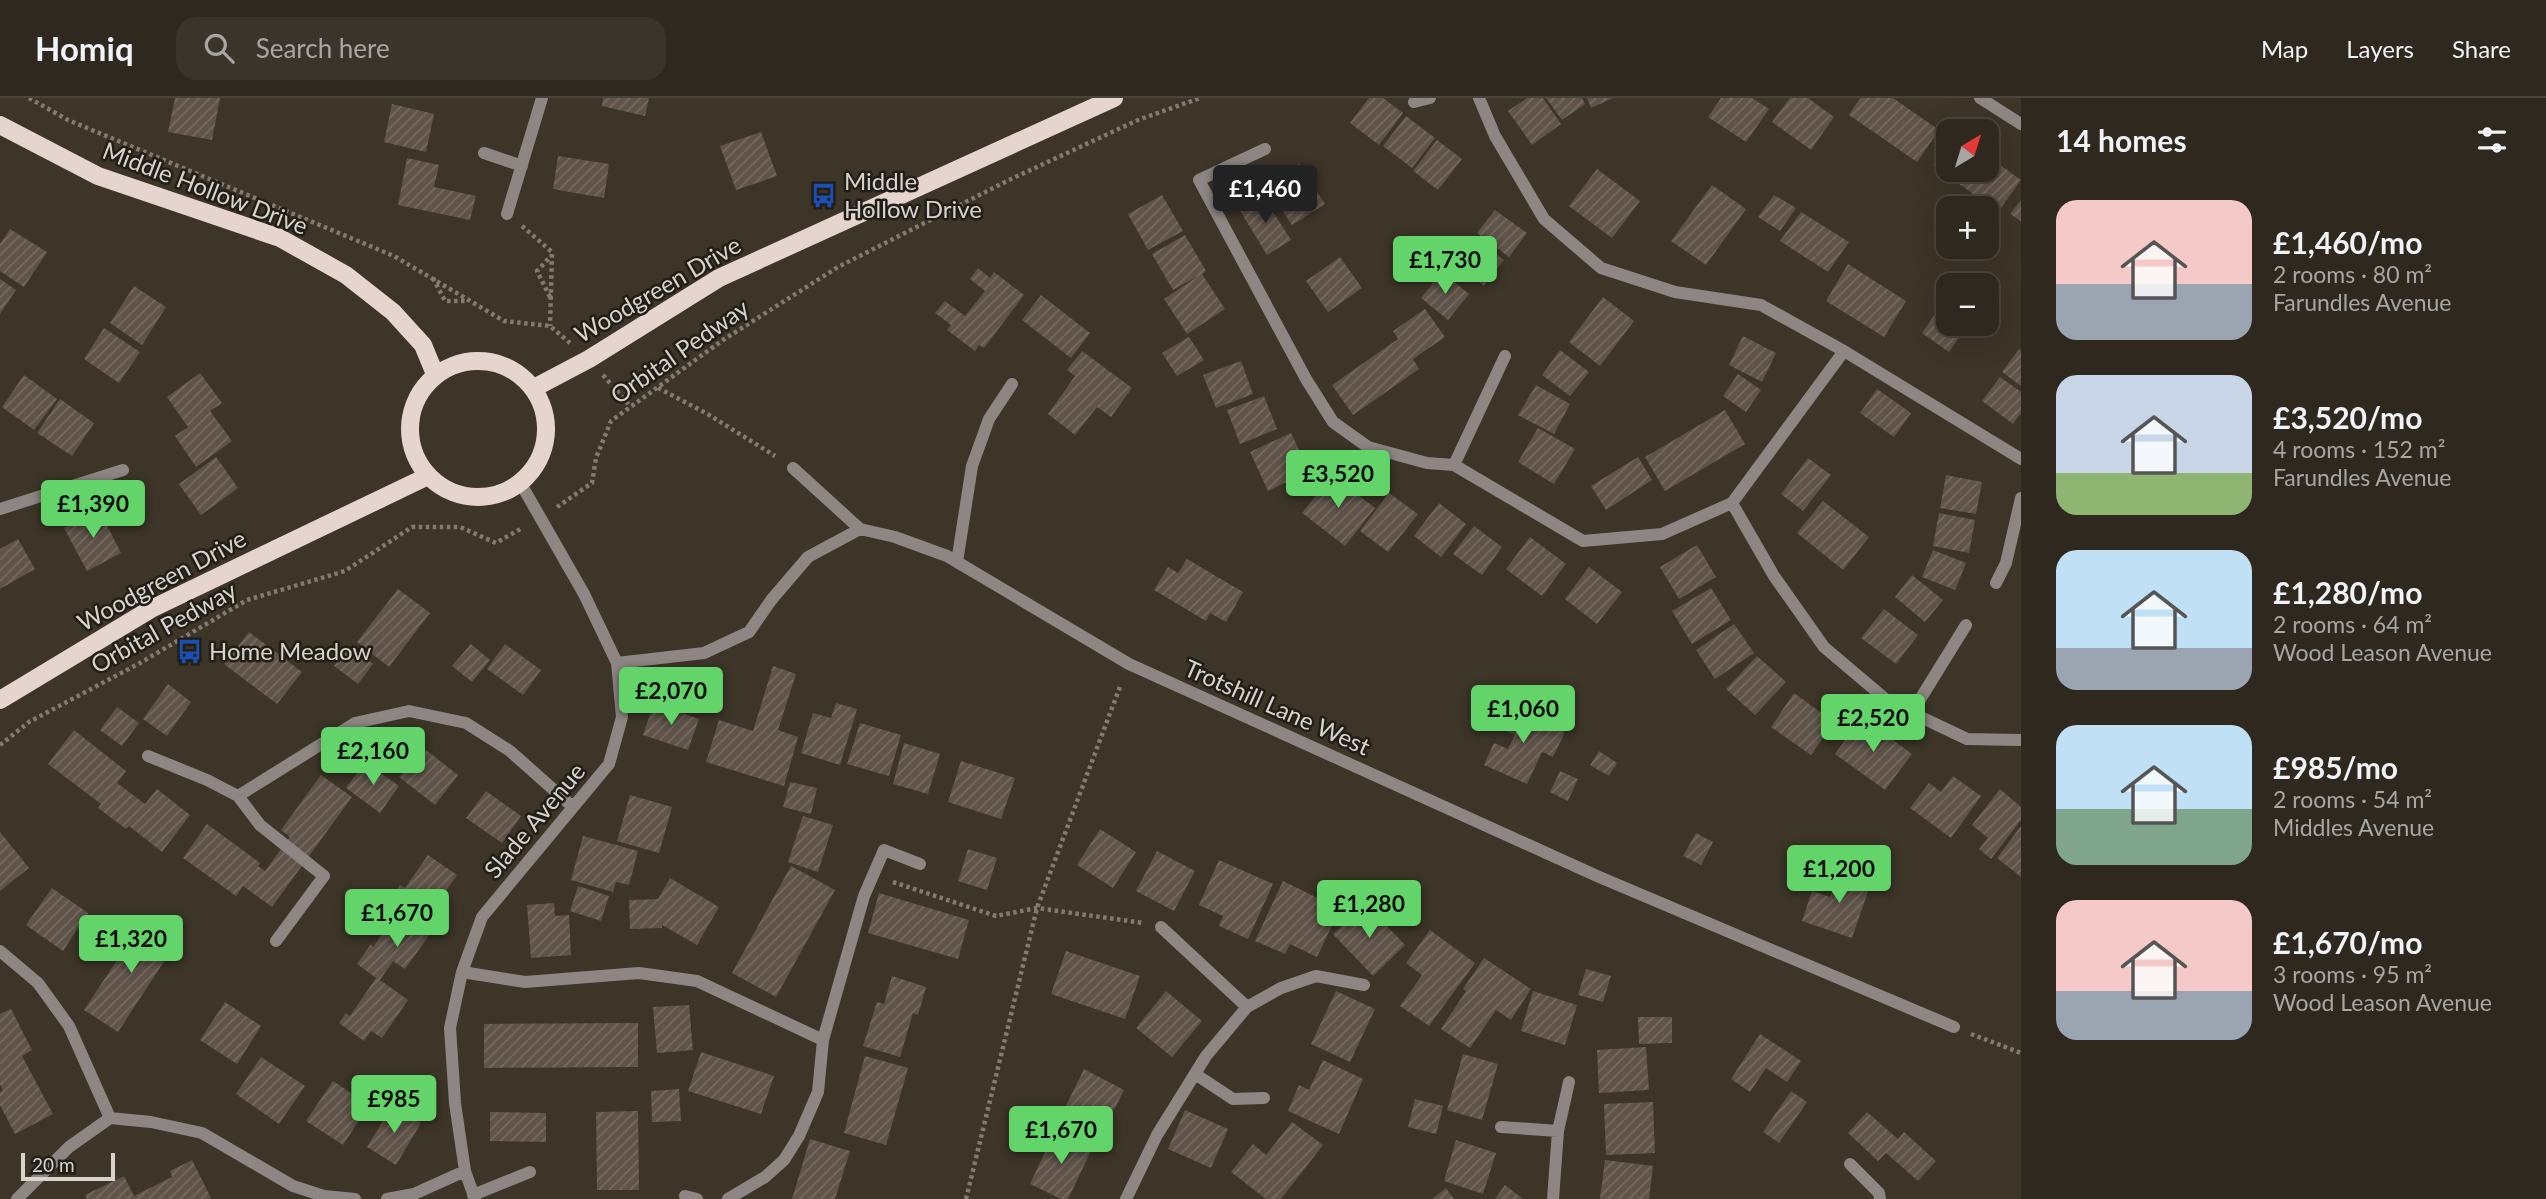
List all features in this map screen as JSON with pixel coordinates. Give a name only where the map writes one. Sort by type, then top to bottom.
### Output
[{"type":"main road","name":"Woodgreen Drive","points":[[534,388],[589,359],[719,278],[1114,98]]},
{"type":"main road","name":"Middle Hollow Drive","points":[[0,125],[98,176],[280,238],[346,275],[393,312],[423,345],[435,374]]},
{"type":"main road","points":[[466,360],[507,365],[534,388],[547,418],[543,454],[521,484],[496,497],[456,496],[426,477],[410,446],[411,409],[435,374],[466,360]]},
{"type":"main road","name":"Woodgreen Drive","points":[[0,700],[151,609],[426,477]]},
{"type":"street","points":[[507,214],[542,98]]},
{"type":"street","points":[[1414,102],[1430,98]]},
{"type":"street","points":[[1479,98],[1495,136],[1544,219],[1601,268],[1675,292],[1761,305],[1844,351],[2021,459]]},
{"type":"street","points":[[1980,98],[2021,124]]},
{"type":"street","points":[[1265,149],[1199,180],[1306,379],[1333,422],[1368,447],[1427,463],[1454,465],[1583,541],[1662,534],[1732,503],[1844,351]]},
{"type":"street","points":[[484,153],[522,166]]},
{"type":"street","points":[[1454,465],[1505,356]]},
{"type":"street","points":[[957,562],[972,466],[989,419],[1012,384]]},
{"type":"street","points":[[617,663],[704,653],[748,632],[808,557],[860,529],[793,468]]},
{"type":"street","points":[[0,509],[123,470]]},
{"type":"street","name":"Slade Avenue","points":[[474,1197],[464,1171],[455,1103],[450,1028],[462,972],[482,917],[610,764],[622,716],[617,663],[584,594],[521,484]]},
{"type":"street","points":[[1996,583],[2006,562],[2021,498]]},
{"type":"street","points":[[1732,503],[1774,576],[1825,647],[1889,702],[1967,739],[2021,740]]},
{"type":"street","name":"Trotshill Lane West","points":[[860,529],[894,537],[947,556],[1129,664],[1597,876],[1954,1027]]},
{"type":"street","points":[[1910,714],[1966,625]]},
{"type":"street","points":[[238,796],[355,723],[409,711],[466,723],[510,751],[573,807]]},
{"type":"street","points":[[148,756],[238,796],[260,825],[324,876],[276,941]]},
{"type":"street","points":[[728,1199],[765,1177],[784,1160],[799,1136],[818,1092],[824,1040],[864,896],[884,850],[920,864]]},
{"type":"street","points":[[1161,927],[1247,1007]]},
{"type":"street","points":[[0,951],[38,983],[69,1026],[110,1118]]},
{"type":"street","points":[[462,972],[525,982],[639,973],[697,981],[824,1040]]},
{"type":"street","points":[[1126,1199],[1157,1135],[1206,1056],[1247,1007],[1281,988],[1316,976],[1364,985]]},
{"type":"street","points":[[1195,1074],[1233,1099],[1264,1098]]},
{"type":"street","points":[[1553,1199],[1558,1131],[1569,1082]]},
{"type":"street","points":[[17,1199],[69,1147],[110,1118],[151,1122],[202,1133],[293,1186],[324,1196],[355,1199]]},
{"type":"street","points":[[1501,1127],[1558,1131]]},
{"type":"street","points":[[1850,1164],[1879,1193],[1880,1199]]},
{"type":"street","points":[[387,1199],[414,1194],[464,1171]]},
{"type":"street","points":[[474,1197],[530,1172]]},
{"type":"path","name":"Orbital Pedway","points":[[0,745],[29,722],[140,663],[247,600],[345,570],[412,527],[460,527],[496,543],[540,518],[592,483],[596,458],[611,421],[723,340],[838,267],[1009,180],[1138,120],[1200,98]]},
{"type":"path","points":[[507,214],[552,252],[550,326]]},
{"type":"path","points":[[550,298],[537,271],[552,255]]},
{"type":"path","points":[[432,277],[445,301],[468,301]]},
{"type":"path","points":[[589,359],[630,406]]},
{"type":"path","points":[[658,388],[706,413],[793,468]]},
{"type":"path","points":[[966,1199],[1037,908],[1129,664]]},
{"type":"path","points":[[874,875],[996,916],[1037,908],[1125,918],[1161,927]]},
{"type":"path","points":[[1954,1027],[2021,1053]]},
{"type":"building","points":[[175,98],[220,98],[212,140],[168,132]]},
{"type":"building","points":[[603,98],[649,98],[645,116],[602,106]]},
{"type":"building","points":[[1369,98],[1383,98],[1403,113],[1379,145],[1350,123]]},
{"type":"building","points":[[1527,98],[1543,98],[1561,124],[1532,145],[1508,111]]},
{"type":"building","points":[[1546,98],[1582,98],[1585,104],[1562,120]]},
{"type":"building","points":[[1587,98],[1613,98],[1591,108]]},
{"type":"building","points":[[1721,98],[1752,98],[1769,109],[1746,142],[1708,117]]},
{"type":"building","points":[[1790,98],[1808,98],[1834,117],[1811,150],[1772,122]]},
{"type":"building","points":[[1860,98],[1893,98],[1936,128],[1936,134],[1917,162],[1849,115]]},
{"type":"building","points":[[392,104],[434,114],[426,152],[384,142]]},
{"type":"building","points":[[1406,116],[1435,138],[1412,168],[1383,146]]},
{"type":"building","points":[[761,132],[777,176],[736,190],[720,146]]},
{"type":"building","points":[[1437,140],[1462,159],[1438,190],[1413,171]]},
{"type":"building","points":[[558,156],[609,164],[604,198],[553,189]]},
{"type":"building","points":[[407,158],[439,165],[434,187],[476,196],[470,220],[398,205]]},
{"type":"building","points":[[1299,164],[1325,204],[1292,225],[1266,185]]},
{"type":"building","points":[[1999,164],[2021,180],[1999,211],[1999,196],[1976,196],[1957,182],[1999,182]]},
{"type":"building","points":[[1597,169],[1640,201],[1612,238],[1569,206]]},
{"type":"building","points":[[1712,185],[1746,209],[1706,265],[1671,241]]},
{"type":"building","points":[[1162,195],[1183,231],[1148,250],[1128,214]]},
{"type":"building","points":[[1262,195],[1291,240],[1267,255],[1239,209]]},
{"type":"building","points":[[1774,195],[1796,208],[1780,231],[1758,217]]},
{"type":"building","points":[[2021,200],[2021,221],[2010,214]]},
{"type":"building","points":[[1495,210],[1527,233],[1509,257],[1477,233]]},
{"type":"building","points":[[1801,212],[1849,242],[1828,272],[1780,241]]},
{"type":"building","points":[[10,229],[47,252],[24,287],[0,271],[0,244]]},
{"type":"building","points":[[1185,235],[1206,271],[1202,274],[1225,309],[1187,334],[1164,299],[1200,275],[1173,290],[1152,254]]},
{"type":"building","points":[[1475,237],[1504,260],[1484,286],[1455,264]]},
{"type":"building","points":[[1340,257],[1362,288],[1328,312],[1306,281]]},
{"type":"building","points":[[1848,264],[1906,301],[1884,337],[1826,301]]},
{"type":"building","points":[[978,268],[990,278],[994,272],[1024,295],[984,348],[979,345],[975,351],[947,330],[951,325],[935,313],[945,301],[965,316],[985,291],[970,279]]},
{"type":"building","points":[[1442,272],[1469,294],[1448,320],[1421,298]]},
{"type":"building","points":[[0,279],[16,290],[0,314]]},
{"type":"building","points":[[134,286],[166,307],[142,345],[110,323]]},
{"type":"building","points":[[1041,295],[1090,333],[1071,358],[1022,320]]},
{"type":"building","points":[[1603,297],[1634,321],[1600,366],[1569,342]]},
{"type":"building","points":[[1425,309],[1445,337],[1413,359],[1419,369],[1353,415],[1332,385],[1398,339],[1393,331]]},
{"type":"building","points":[[1936,313],[1936,336],[1960,336],[1949,352],[1922,333]]},
{"type":"building","points":[[104,328],[140,352],[119,383],[84,359]]},
{"type":"building","points":[[1743,336],[1776,353],[1762,382],[1729,365]]},
{"type":"building","points":[[1189,337],[1204,360],[1177,376],[1162,353]]},
{"type":"building","points":[[2019,349],[2021,350],[2021,386],[2002,372]]},
{"type":"building","points":[[1560,350],[1589,372],[1570,396],[1542,375]]},
{"type":"building","points":[[1082,351],[1132,388],[1111,417],[1097,407],[1075,435],[1048,414],[1075,376],[1067,370]]},
{"type":"building","points":[[1241,361],[1253,394],[1216,408],[1203,375]]},
{"type":"building","points":[[200,373],[222,403],[210,411],[232,441],[196,467],[175,436],[188,427],[167,397]]},
{"type":"building","points":[[1738,374],[1761,390],[1746,412],[1723,396]]},
{"type":"building","points":[[24,375],[57,399],[34,430],[2,407]]},
{"type":"building","points":[[2000,377],[2021,392],[2021,413],[2013,424],[1982,401]]},
{"type":"building","points":[[1536,385],[1570,404],[1554,434],[1518,415]]},
{"type":"building","points":[[1877,389],[1911,413],[1894,437],[1860,413]]},
{"type":"building","points":[[1264,396],[1277,429],[1240,444],[1227,410]]},
{"type":"building","points":[[60,399],[94,423],[72,456],[37,433]]},
{"type":"building","points":[[1725,410],[1745,444],[1665,491],[1645,457]]},
{"type":"building","points":[[1538,428],[1575,449],[1554,484],[1518,462]]},
{"type":"building","points":[[1291,433],[1309,471],[1268,491],[1250,452]]},
{"type":"building","points":[[216,457],[238,488],[201,515],[179,484]]},
{"type":"building","points":[[1638,457],[1652,480],[1606,510],[1591,486]]},
{"type":"building","points":[[1808,458],[1831,475],[1803,511],[1781,494]]},
{"type":"building","points":[[1332,475],[1375,508],[1345,546],[1302,513]]},
{"type":"building","points":[[1946,475],[1982,482],[1976,514],[1940,508]]},
{"type":"building","points":[[1389,493],[1418,514],[1388,552],[1360,531]]},
{"type":"building","points":[[1823,501],[1869,537],[1843,570],[1797,533]]},
{"type":"building","points":[[1439,503],[1466,524],[1441,557],[1414,536]]},
{"type":"building","points":[[99,510],[121,553],[87,571],[64,528]]},
{"type":"building","points":[[1939,513],[1975,520],[1969,553],[1933,546]]},
{"type":"building","points":[[1474,526],[1502,547],[1482,575],[1453,554]]},
{"type":"building","points":[[1530,537],[1566,564],[1542,596],[1506,569]]},
{"type":"building","points":[[18,539],[35,569],[0,589],[0,549]]},
{"type":"building","points":[[1697,545],[1716,577],[1679,599],[1660,567]]},
{"type":"building","points":[[1933,550],[1966,563],[1955,590],[1922,577]]},
{"type":"building","points":[[1187,559],[1243,592],[1226,622],[1210,613],[1206,621],[1154,590],[1168,567],[1178,573]]},
{"type":"building","points":[[1589,567],[1622,592],[1597,624],[1565,599]]},
{"type":"building","points":[[1912,575],[1943,600],[1925,622],[1895,597]]},
{"type":"building","points":[[1711,588],[1731,620],[1692,644],[1672,611]]},
{"type":"building","points":[[398,589],[430,613],[389,667],[357,642]]},
{"type":"building","points":[[1884,609],[1918,635],[1896,664],[1861,638]]},
{"type":"building","points":[[1734,624],[1754,653],[1715,679],[1696,650]]},
{"type":"building","points":[[249,632],[302,672],[277,704],[224,664]]},
{"type":"building","points":[[471,644],[490,660],[472,682],[452,666]]},
{"type":"building","points":[[505,644],[541,670],[523,695],[487,669]]},
{"type":"building","points":[[349,646],[373,664],[358,684],[334,666]]},
{"type":"building","points":[[1757,656],[1786,682],[1755,715],[1726,689]]},
{"type":"building","points":[[773,666],[796,674],[778,730],[798,737],[784,786],[706,762],[719,720],[753,731]]},
{"type":"building","points":[[168,684],[191,702],[167,736],[143,719]]},
{"type":"building","points":[[1794,693],[1834,722],[1811,755],[1771,727]]},
{"type":"building","points":[[654,703],[699,719],[688,750],[643,735]]},
{"type":"building","points":[[836,703],[857,709],[840,765],[801,753],[813,713],[831,718]]},
{"type":"building","points":[[1509,706],[1565,732],[1553,757],[1542,752],[1527,784],[1484,765],[1494,743],[1508,749],[1515,735],[1499,727]]},
{"type":"building","points":[[117,707],[139,723],[122,746],[100,730]]},
{"type":"building","points":[[1862,717],[1912,754],[1885,790],[1835,754]]},
{"type":"building","points":[[860,723],[901,735],[889,776],[847,764]]},
{"type":"building","points":[[74,730],[126,771],[117,783],[145,804],[157,789],[190,815],[162,852],[129,826],[126,829],[98,808],[101,804],[48,764]]},
{"type":"building","points":[[904,743],[940,754],[928,794],[893,784]]},
{"type":"building","points":[[422,747],[458,775],[435,805],[399,777]]},
{"type":"building","points":[[1599,751],[1617,763],[1609,776],[1590,765]]},
{"type":"building","points":[[961,761],[1015,778],[1001,819],[948,802]]},
{"type":"building","points":[[365,762],[399,786],[380,813],[346,788]]},
{"type":"building","points":[[1560,771],[1578,779],[1568,801],[1550,792]]},
{"type":"building","points":[[321,775],[352,797],[272,907],[243,886],[236,896],[183,858],[207,824],[260,863],[258,866],[265,871],[290,837],[281,830]]},
{"type":"building","points":[[1953,776],[1981,796],[1951,838],[1910,808],[1929,783],[1941,792]]},
{"type":"building","points":[[790,782],[817,788],[811,814],[783,807]]},
{"type":"building","points":[[2000,789],[2021,807],[2021,820],[1991,859],[1979,849],[1988,838],[1972,825]]},
{"type":"building","points":[[486,791],[521,816],[502,843],[466,818]]},
{"type":"building","points":[[630,795],[672,807],[659,853],[617,841]]},
{"type":"building","points":[[803,816],[833,825],[818,872],[788,862]]},
{"type":"building","points":[[2021,826],[2021,877],[1997,858]]},
{"type":"building","points":[[1100,829],[1136,852],[1113,888],[1077,865]]},
{"type":"building","points":[[0,832],[29,868],[0,891]]},
{"type":"building","points":[[1696,833],[1713,842],[1701,865],[1683,856]]},
{"type":"building","points":[[583,836],[638,851],[629,885],[616,882],[613,892],[571,880]]},
{"type":"building","points":[[968,849],[997,858],[987,890],[958,881]]},
{"type":"building","points":[[1157,851],[1195,871],[1174,911],[1136,891]]},
{"type":"building","points":[[428,855],[457,875],[434,908],[427,904],[414,923],[430,934],[405,969],[393,961],[380,980],[408,1000],[382,1038],[371,1031],[364,1041],[339,1023],[346,1013],[350,1016],[376,978],[357,964],[398,912],[387,904],[400,885],[405,888]]},
{"type":"building","points":[[1219,860],[1273,884],[1248,939],[1219,926],[1223,916],[1199,905]]},
{"type":"building","points":[[791,866],[835,890],[776,997],[732,973]]},
{"type":"building","points":[[1840,869],[1872,880],[1852,938],[1802,921],[1812,891],[1830,897]]},
{"type":"building","points":[[670,878],[719,907],[697,945],[662,925],[662,928],[630,929],[629,900],[658,899]]},
{"type":"building","points":[[1283,881],[1340,909],[1317,957],[1290,944],[1285,954],[1255,941]]},
{"type":"building","points":[[578,886],[609,896],[601,921],[570,911]]},
{"type":"building","points":[[52,888],[88,913],[63,951],[26,925]]},
{"type":"building","points":[[879,893],[969,920],[958,959],[868,933]]},
{"type":"building","points":[[554,903],[555,916],[569,915],[571,955],[531,958],[527,905]]},
{"type":"building","points":[[1365,903],[1405,945],[1373,976],[1333,934]]},
{"type":"building","points":[[145,918],[178,940],[118,1032],[84,1010]]},
{"type":"building","points":[[1430,930],[1475,963],[1429,1026],[1400,1006],[1422,975],[1406,963]]},
{"type":"building","points":[[1066,951],[1140,976],[1125,1019],[1051,994]]},
{"type":"building","points":[[1484,958],[1531,989],[1511,1020],[1496,1010],[1470,1048],[1441,1029]]},
{"type":"building","points":[[1586,969],[1611,976],[1603,1002],[1578,995]]},
{"type":"building","points":[[892,976],[926,987],[918,1015],[913,1013],[900,1057],[863,1046],[877,1002],[884,1004]]},
{"type":"building","points":[[1166,991],[1202,1021],[1172,1057],[1136,1028]]},
{"type":"building","points":[[1336,991],[1375,1009],[1350,1062],[1311,1044]]},
{"type":"building","points":[[1533,991],[1577,1005],[1565,1045],[1521,1031]]},
{"type":"building","points":[[225,1002],[261,1026],[237,1064],[200,1040]]},
{"type":"building","points":[[689,1005],[693,1050],[657,1053],[653,1007]]},
{"type":"building","points":[[11,1009],[32,1050],[22,1056],[53,1114],[15,1134],[0,1105],[0,1092],[3,1091],[0,1084],[0,1014]]},
{"type":"building","points":[[1638,1017],[1672,1017],[1672,1043],[1639,1044]]},
{"type":"building","points":[[638,1023],[638,1067],[484,1068],[484,1024]]},
{"type":"building","points":[[1760,1034],[1801,1061],[1787,1082],[1766,1068],[1750,1092],[1731,1079]]},
{"type":"building","points":[[1646,1047],[1649,1090],[1599,1093],[1597,1050]]},
{"type":"building","points":[[701,1052],[774,1076],[761,1114],[688,1091]]},
{"type":"building","points":[[1463,1054],[1498,1064],[1482,1120],[1447,1110]]},
{"type":"building","points":[[865,1056],[908,1068],[886,1145],[844,1133]]},
{"type":"building","points":[[261,1057],[305,1086],[279,1124],[236,1094]]},
{"type":"building","points":[[1323,1060],[1363,1079],[1339,1134],[1288,1111],[1299,1085],[1309,1090]]},
{"type":"building","points":[[1084,1069],[1124,1090],[1098,1142],[1058,1122]]},
{"type":"building","points":[[333,1081],[369,1105],[343,1145],[306,1121]]},
{"type":"building","points":[[679,1089],[681,1121],[652,1122],[651,1091]]},
{"type":"building","points":[[1791,1091],[1807,1102],[1779,1143],[1763,1132]]},
{"type":"building","points":[[1415,1099],[1443,1106],[1436,1134],[1408,1127]]},
{"type":"building","points":[[1653,1102],[1655,1153],[1606,1155],[1604,1104]]},
{"type":"building","points":[[393,1105],[421,1123],[396,1165],[367,1147]]},
{"type":"building","points":[[1185,1110],[1228,1129],[1211,1168],[1168,1149]]},
{"type":"building","points":[[638,1111],[639,1190],[597,1190],[596,1112]]},
{"type":"building","points":[[490,1112],[546,1113],[546,1142],[490,1141]]},
{"type":"building","points":[[1867,1112],[1898,1139],[1904,1132],[1936,1161],[1918,1181],[1886,1153],[1878,1161],[1848,1133]]},
{"type":"building","points":[[1292,1122],[1323,1145],[1281,1199],[1266,1199],[1231,1172],[1253,1144],[1266,1155]]},
{"type":"building","points":[[1055,1131],[1092,1149],[1068,1199],[1061,1199],[1030,1184]]},
{"type":"building","points":[[810,1139],[850,1151],[835,1199],[792,1199]]},
{"type":"building","points":[[1456,1140],[1496,1153],[1483,1194],[1444,1181]]},
{"type":"building","points":[[192,1160],[211,1198],[209,1199],[87,1199],[85,1195],[124,1176],[134,1196],[172,1177],[170,1171]]},
{"type":"building","points":[[1605,1160],[1653,1166],[1649,1199],[1600,1199]]},
{"type":"building","points":[[1505,1185],[1523,1199],[1495,1199]]},
{"type":"building","points":[[1446,1188],[1454,1199],[1432,1199]]},
{"type":"place","name":"Middle Hollow Drive","points":[[824,196]]},
{"type":"place","name":"Home Meadow","points":[[189,652]]}]
